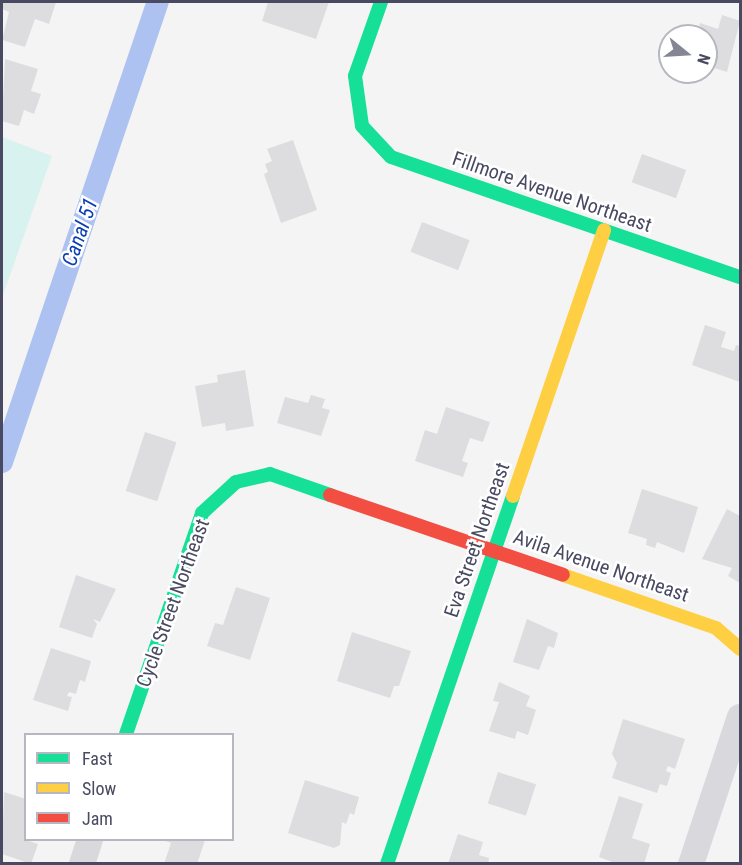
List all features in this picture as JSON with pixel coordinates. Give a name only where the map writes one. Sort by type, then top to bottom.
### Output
[{"type":"street","name":"Fillmore Avenue Northeast","points":[[381,2],[355,75],[362,126],[391,157],[741,277]]},
{"type":"street","name":"Eva Street Northeast","points":[[387,864],[604,230]]},
{"type":"street","name":"Avila Avenue Northeast","points":[[236,482],[270,474],[494,549],[716,628],[741,650]]},
{"type":"street","name":"Cycle Street Northeast","points":[[127,733],[202,513],[236,482]]},
{"type":"street","points":[[691,864],[741,717]]},
{"type":"street","points":[[82,864],[90,841]]},
{"type":"shaded area","points":[[2,137],[52,156],[2,298]]},
{"type":"building","points":[[2,2],[56,2],[49,24],[35,19],[25,47],[2,40],[9,12],[2,9]]},
{"type":"building","points":[[268,2],[329,2],[316,39],[262,21]]},
{"type":"building","points":[[722,15],[740,21],[727,72],[718,69],[718,29]]},
{"type":"building","points":[[5,59],[38,69],[31,91],[41,94],[34,114],[24,110],[19,126],[2,121]]},
{"type":"building","points":[[293,140],[317,210],[281,223],[264,174],[268,172],[265,164],[272,161],[267,149]]},
{"type":"building","points":[[642,154],[686,170],[676,198],[632,182]]},
{"type":"building","points":[[422,222],[470,240],[458,270],[411,252]]},
{"type":"building","points":[[705,325],[726,332],[721,347],[734,351],[736,345],[740,346],[740,382],[692,365]]},
{"type":"building","points":[[245,370],[254,426],[226,431],[225,423],[202,427],[195,386],[218,382],[217,375]]},
{"type":"building","points":[[311,395],[325,399],[322,408],[330,410],[321,436],[277,423],[285,397],[308,403]]},
{"type":"building","points":[[446,407],[490,422],[483,442],[470,438],[462,461],[468,463],[463,477],[415,461],[425,430],[437,434]]},
{"type":"building","points":[[145,432],[176,442],[157,501],[126,491]]},
{"type":"building","points":[[642,489],[698,507],[684,553],[657,542],[655,548],[646,545],[647,539],[628,533]]},
{"type":"building","points":[[727,509],[740,516],[740,583],[728,576],[732,568],[702,559]]},
{"type":"building","points":[[76,575],[116,589],[100,622],[93,619],[97,624],[92,638],[59,627]]},
{"type":"building","points":[[236,587],[270,598],[250,660],[207,646],[215,623],[223,625]]},
{"type":"building","points":[[527,619],[558,633],[554,648],[548,646],[539,670],[513,662]]},
{"type":"building","points":[[352,632],[411,651],[399,686],[394,686],[390,698],[337,681]]},
{"type":"building","points":[[51,648],[91,661],[85,682],[80,680],[76,694],[69,692],[67,696],[72,697],[68,711],[33,700]]},
{"type":"building","points":[[499,682],[530,696],[526,706],[536,710],[528,735],[517,731],[515,739],[489,731],[499,702],[493,701]]},
{"type":"building","points":[[623,719],[685,739],[675,769],[668,766],[666,771],[671,773],[667,786],[660,784],[657,793],[612,778],[617,763],[612,754]]},
{"type":"building","points":[[498,772],[536,784],[526,816],[488,803]]},
{"type":"building","points":[[305,780],[359,797],[354,815],[350,813],[346,824],[342,822],[340,845],[334,848],[288,833]]},
{"type":"building","points":[[4,792],[24,798],[24,841],[38,844],[31,864],[2,854]]},
{"type":"building","points":[[619,796],[643,804],[632,838],[650,844],[644,864],[618,864],[599,857]]},
{"type":"building","points":[[458,834],[483,842],[479,855],[489,858],[488,864],[448,864]]},
{"type":"building","points":[[166,841],[205,841],[197,864],[164,864],[171,843]]},
{"type":"waterway","name":"Canal 51","points":[[2,462],[158,2]]},
{"type":"traffic: fast","points":[[381,2],[355,76],[362,126],[391,157],[740,277]]},
{"type":"traffic: fast","points":[[126,733],[202,513],[236,482],[270,474],[330,495]]},
{"type":"traffic: fast","points":[[387,864],[513,496]]},
{"type":"traffic: slow","points":[[513,496],[604,230]]},
{"type":"traffic: slow","points":[[563,575],[716,628],[740,649]]},
{"type":"traffic: jam","points":[[330,495],[563,575]]}]
